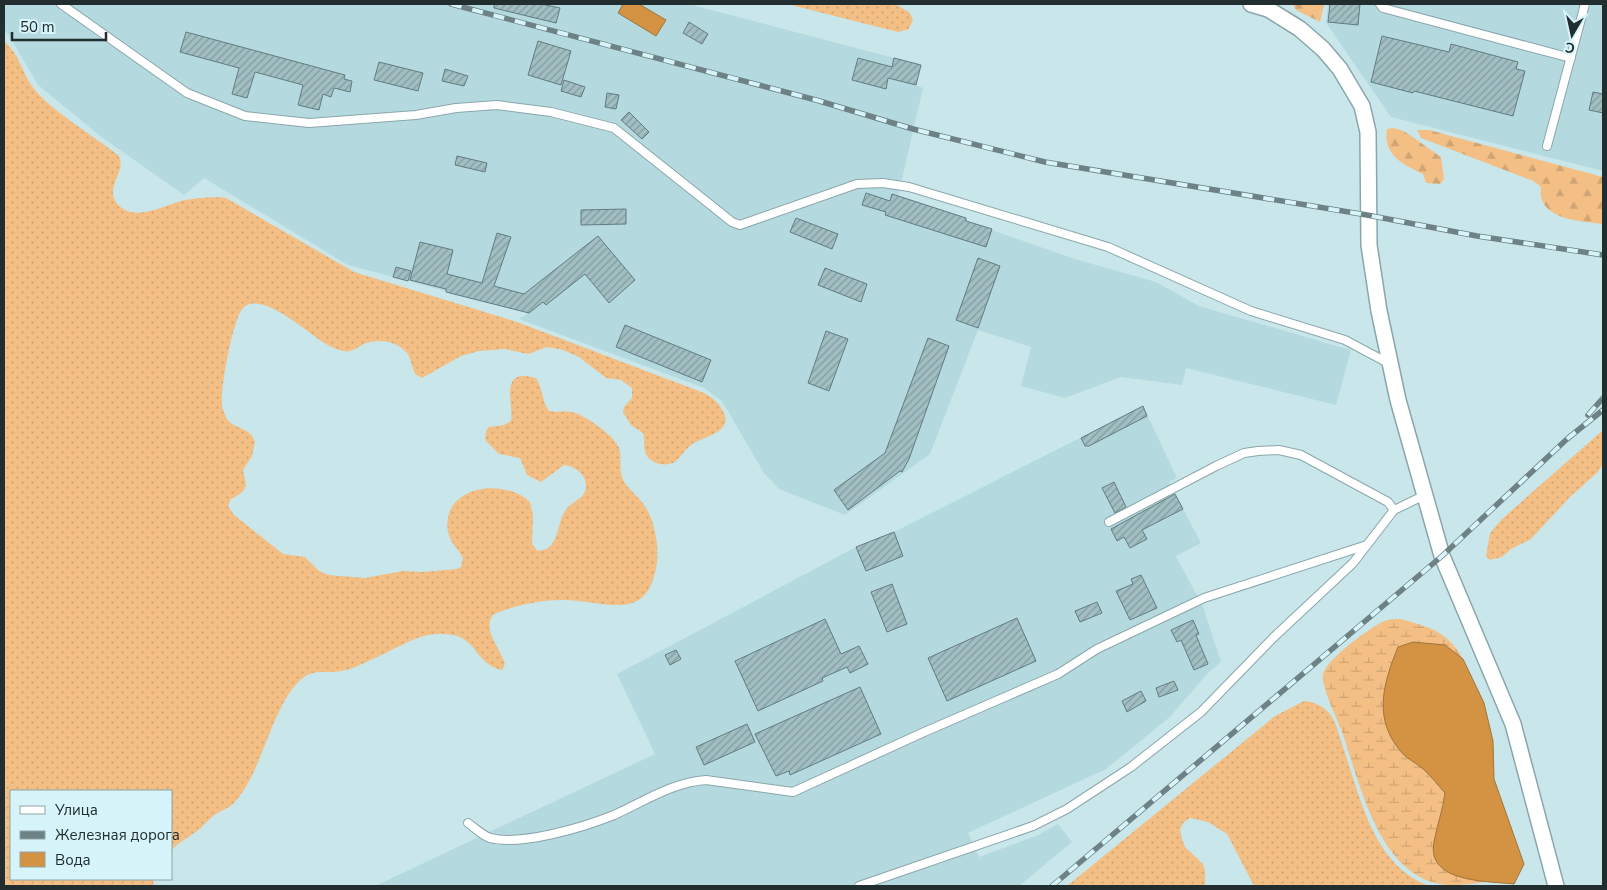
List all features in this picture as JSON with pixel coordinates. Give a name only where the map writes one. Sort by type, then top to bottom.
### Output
[{"type":"street","points":[[1250,4],[1268,9],[1300,29],[1323,49],[1340,69],[1362,106],[1368,132],[1369,245],[1378,312],[1390,364],[1442,556],[1513,724],[1556,886]]},
{"type":"lane","points":[[61,4],[187,93],[245,116],[309,123],[416,115],[456,108],[497,105],[578,118],[614,128],[725,217],[740,224],[857,184],[884,183],[909,187],[1108,247],[1251,311],[1345,340],[1390,364]]},
{"type":"lane","points":[[1380,4],[1383,8],[1571,58]]},
{"type":"lane","points":[[1547,146],[1585,4]]},
{"type":"lane","points":[[1109,522],[1216,466],[1244,454],[1279,450],[1301,455],[1388,502],[1394,510]]},
{"type":"lane","points":[[859,886],[1033,826],[1067,809],[1131,767],[1201,712],[1274,637],[1353,563],[1394,510],[1425,495]]},
{"type":"lane","points":[[468,823],[491,838],[522,838],[564,832],[612,816],[693,781],[706,780],[793,792],[1051,677],[1097,649],[1204,598],[1367,545]]},
{"type":"shaded area","points":[[4,4],[689,4],[921,65],[916,85],[923,88],[898,196],[966,218],[966,221],[1075,259],[1156,282],[1199,306],[1351,350],[1336,405],[1186,368],[1182,385],[1121,377],[1065,398],[1021,386],[1031,347],[978,330],[930,454],[845,515],[779,489],[764,473],[722,401],[704,388],[519,319],[528,313],[348,265],[204,178],[184,195],[100,136],[38,85],[9,35],[4,30]]},
{"type":"shaded area","points":[[1328,4],[1603,4],[1603,171],[1391,117],[1326,23]]},
{"type":"shaded area","points":[[1143,406],[1177,478],[1169,482],[1201,543],[1176,556],[1203,607],[1221,662],[1207,674],[1170,717],[1106,769],[968,833],[979,857],[1038,835],[1058,824],[1072,842],[1019,886],[375,886],[655,754],[617,674],[856,547],[894,532]]},
{"type":"green space","points":[[787,4],[895,4],[909,12],[913,19],[909,29],[898,32]]},
{"type":"green space","points":[[1293,4],[1324,4],[1320,22],[1296,10]]},
{"type":"green space","points":[[4,41],[14,52],[35,90],[43,98],[118,155],[120,166],[114,184],[113,196],[122,208],[138,213],[191,199],[226,198],[354,272],[517,322],[704,393],[713,399],[723,411],[726,418],[725,424],[721,429],[691,445],[675,462],[659,464],[648,457],[645,451],[643,433],[631,425],[623,412],[624,407],[632,398],[632,388],[621,380],[606,378],[579,357],[563,350],[547,347],[528,354],[505,349],[479,351],[461,356],[422,378],[415,374],[407,353],[393,343],[375,341],[352,350],[343,351],[326,344],[273,309],[261,304],[251,304],[243,308],[235,325],[228,354],[223,384],[222,406],[230,423],[250,434],[255,442],[252,456],[243,470],[246,484],[244,490],[231,499],[228,506],[234,515],[283,554],[305,557],[319,571],[328,575],[365,578],[403,571],[423,572],[457,569],[461,567],[463,558],[449,536],[448,516],[454,504],[464,496],[476,490],[491,488],[519,494],[530,502],[533,516],[532,544],[538,551],[547,549],[554,541],[565,511],[583,495],[586,484],[585,479],[578,471],[564,465],[541,482],[527,475],[520,458],[499,454],[485,440],[486,431],[489,427],[504,425],[511,421],[510,388],[516,377],[524,376],[536,378],[549,411],[569,412],[580,415],[593,422],[617,443],[624,482],[646,507],[652,522],[657,547],[657,562],[653,581],[645,594],[636,601],[625,605],[567,600],[548,601],[519,606],[493,615],[490,627],[493,639],[505,664],[502,670],[485,662],[464,639],[444,634],[435,634],[407,642],[349,669],[336,672],[318,672],[304,677],[283,703],[253,773],[234,803],[214,815],[201,828],[172,850],[172,790],[10,790],[10,880],[153,880],[154,886],[4,886]]},
{"type":"green space","points":[[1393,128],[1404,131],[1441,157],[1444,179],[1440,184],[1426,183],[1423,174],[1396,158],[1388,146],[1387,138],[1387,129]]},
{"type":"green space","points":[[1417,130],[1429,130],[1603,177],[1603,224],[1567,218],[1550,211],[1541,197],[1540,186],[1533,181],[1421,138]]},
{"type":"green space","points":[[1603,430],[1603,464],[1598,472],[1570,497],[1531,539],[1511,549],[1502,557],[1490,560],[1486,556],[1490,533],[1502,519]]},
{"type":"green space","points":[[1400,619],[1429,628],[1444,636],[1451,642],[1463,659],[1445,645],[1403,754],[1422,768],[1445,793],[1435,844],[1435,856],[1439,865],[1448,872],[1465,878],[1489,882],[1447,885],[1424,879],[1405,866],[1389,849],[1366,804],[1343,735],[1327,695],[1323,674],[1339,653],[1382,622]]},
{"type":"green space","points":[[1304,701],[1315,703],[1322,707],[1328,711],[1332,718],[1364,809],[1382,847],[1395,863],[1410,876],[1429,886],[1254,886],[1227,834],[1208,822],[1190,818],[1183,823],[1180,830],[1185,847],[1203,864],[1205,886],[1067,886],[1275,716]]},
{"type":"water","points":[[623,4],[639,4],[666,20],[656,36],[618,13]]},
{"type":"water","points":[[1413,642],[1445,645],[1463,659],[1484,703],[1493,741],[1494,779],[1524,864],[1514,884],[1475,880],[1449,873],[1439,865],[1434,855],[1434,842],[1445,793],[1420,766],[1403,754],[1393,741],[1384,715],[1385,688],[1398,647]]},
{"type":"building","points":[[494,4],[541,4],[560,8],[556,23],[494,8]]},
{"type":"building","points":[[1330,4],[1360,4],[1358,25],[1328,22]]},
{"type":"building","points":[[689,22],[708,34],[702,44],[683,33]]},
{"type":"building","points":[[186,32],[345,75],[344,79],[352,81],[350,92],[334,88],[331,97],[323,94],[319,110],[298,105],[303,85],[255,72],[247,98],[232,94],[239,68],[180,52]]},
{"type":"building","points":[[1382,36],[1449,52],[1451,44],[1518,62],[1516,69],[1525,71],[1513,116],[1371,82]]},
{"type":"building","points":[[538,41],[571,51],[561,85],[528,75]]},
{"type":"building","points":[[858,58],[892,67],[894,58],[921,65],[916,85],[888,78],[886,89],[852,80]]},
{"type":"building","points":[[379,62],[423,73],[418,91],[374,80]]},
{"type":"building","points":[[445,69],[468,76],[464,86],[442,81]]},
{"type":"building","points":[[564,80],[585,87],[581,97],[561,91]]},
{"type":"building","points":[[1593,92],[1603,94],[1603,113],[1589,110]]},
{"type":"building","points":[[607,93],[619,95],[616,109],[605,107]]},
{"type":"building","points":[[629,112],[649,132],[642,139],[621,120]]},
{"type":"building","points":[[457,156],[487,163],[485,172],[455,165]]},
{"type":"building","points":[[866,193],[890,201],[892,194],[966,218],[966,221],[992,229],[986,247],[885,215],[886,212],[862,205]]},
{"type":"building","points":[[626,209],[626,224],[581,225],[581,210]]},
{"type":"building","points":[[796,218],[838,234],[832,249],[790,232]]},
{"type":"building","points":[[497,233],[511,237],[494,286],[524,294],[598,236],[635,280],[609,303],[585,274],[546,305],[543,302],[529,313],[446,292],[446,289],[410,280],[420,242],[453,250],[447,274],[482,283]]},
{"type":"building","points":[[978,258],[1000,266],[978,328],[956,320]]},
{"type":"building","points":[[396,267],[411,271],[408,281],[393,277]]},
{"type":"building","points":[[825,268],[867,284],[861,302],[818,285]]},
{"type":"building","points":[[625,325],[711,360],[702,382],[616,347]]},
{"type":"building","points":[[826,331],[848,339],[829,391],[808,383]]},
{"type":"building","points":[[928,338],[949,346],[909,459],[902,472],[900,471],[848,510],[834,490],[885,453]]},
{"type":"building","points":[[1143,406],[1147,416],[1089,446],[1085,446],[1081,438]]},
{"type":"building","points":[[1114,482],[1126,507],[1115,513],[1102,488]]},
{"type":"building","points":[[1175,494],[1183,509],[1142,530],[1147,539],[1130,548],[1124,537],[1117,541],[1111,529]]},
{"type":"building","points":[[894,532],[903,556],[866,571],[856,547]]},
{"type":"building","points":[[1141,575],[1157,608],[1130,620],[1116,591],[1133,584],[1131,579]]},
{"type":"building","points":[[892,584],[907,624],[887,632],[871,592]]},
{"type":"building","points":[[1097,602],[1102,613],[1080,622],[1075,611]]},
{"type":"building","points":[[1017,618],[1036,661],[947,701],[928,658]]},
{"type":"building","points":[[825,619],[841,654],[859,646],[868,664],[850,673],[847,667],[822,678],[823,681],[758,711],[735,661]]},
{"type":"building","points":[[1193,620],[1199,634],[1196,635],[1208,664],[1194,670],[1181,640],[1177,642],[1171,630]]},
{"type":"building","points":[[676,650],[681,659],[670,665],[665,655]]},
{"type":"building","points":[[1174,681],[1178,690],[1159,697],[1156,688]]},
{"type":"building","points":[[860,687],[881,734],[790,775],[789,771],[776,776],[755,734]]},
{"type":"building","points":[[1141,691],[1146,701],[1127,712],[1122,701]]},
{"type":"building","points":[[747,724],[755,742],[704,765],[696,747]]},
{"type":"railway","points":[[451,4],[816,100],[913,129],[1045,162],[1367,215],[1477,236],[1603,255]]},
{"type":"railway","points":[[1588,415],[1603,398]]},
{"type":"railway","points":[[1052,886],[1442,556],[1567,439],[1603,410]]}]
